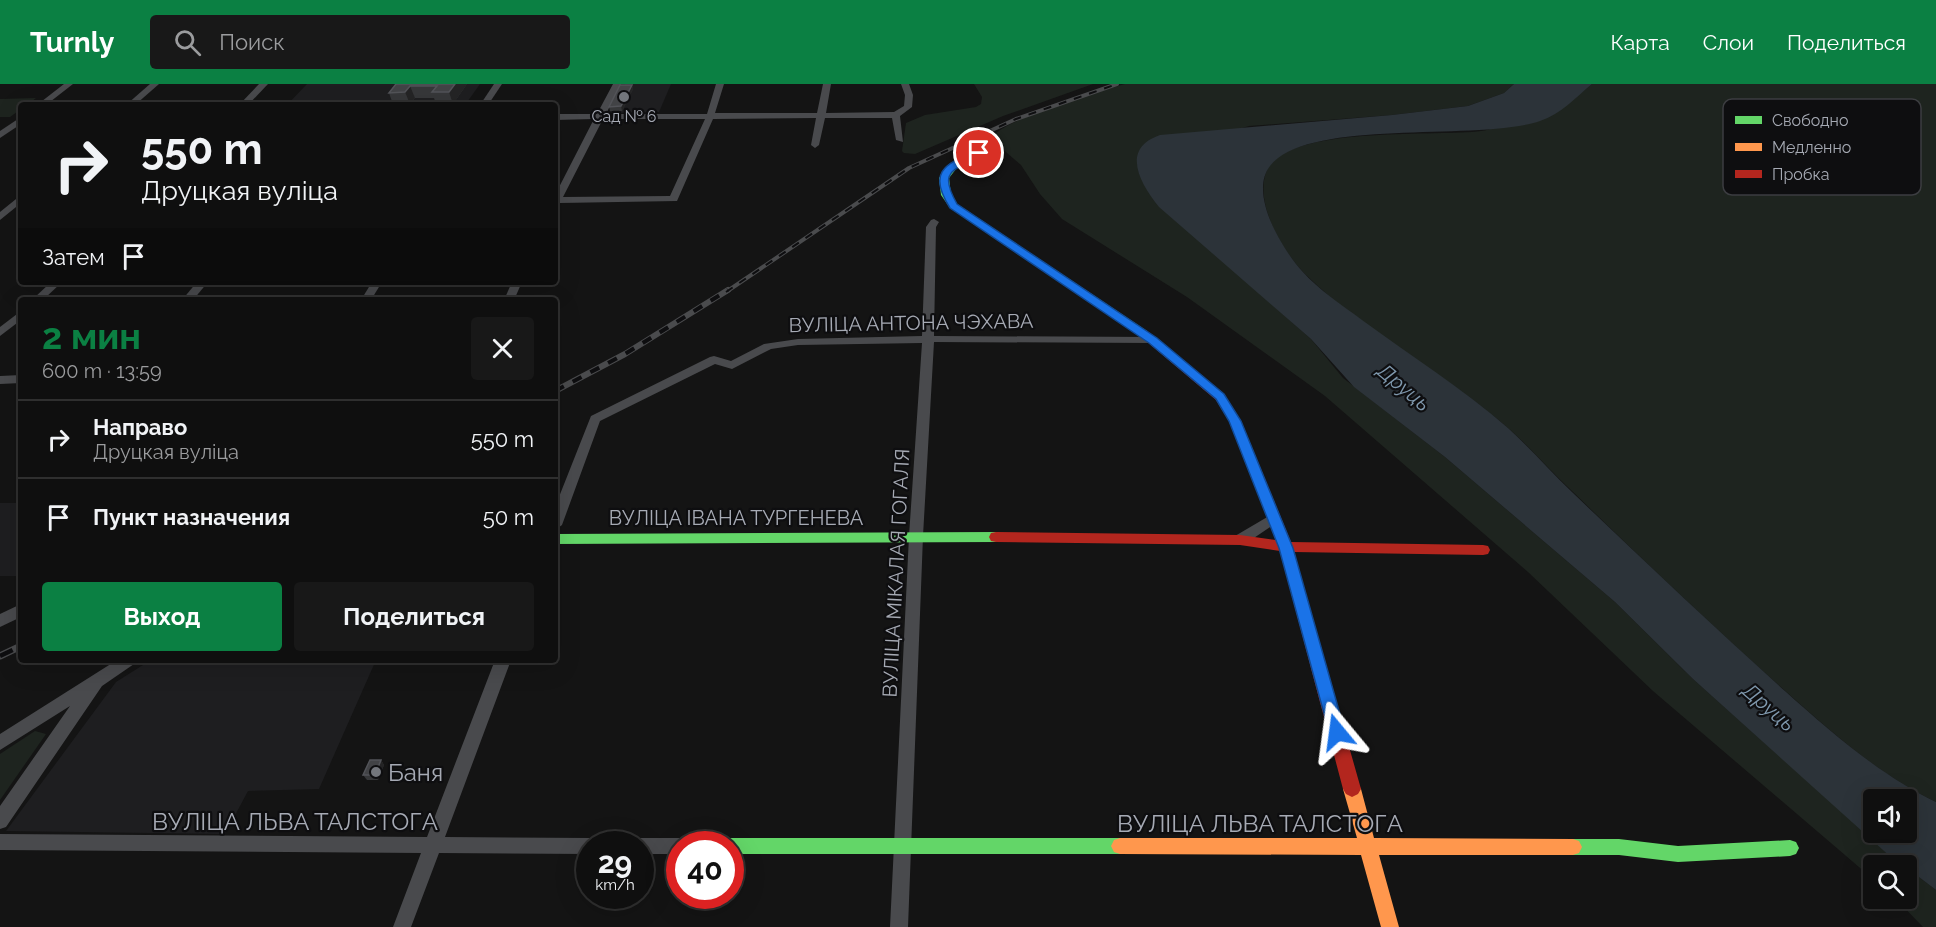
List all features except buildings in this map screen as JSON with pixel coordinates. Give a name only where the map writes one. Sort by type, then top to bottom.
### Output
[{"type":"street","points":[[45,102],[69,84]]},
{"type":"street","points":[[134,102],[155,84]]},
{"type":"street","points":[[246,102],[264,84]]},
{"type":"street","points":[[486,102],[498,84]]},
{"type":"street","points":[[558,197],[617,84]]},
{"type":"street","points":[[558,201],[674,199],[710,116],[720,84]]},
{"type":"street","points":[[815,145],[827,84]]},
{"type":"street","points":[[558,117],[896,115],[908,107],[909,95],[905,84]]},
{"type":"street","points":[[896,115],[900,140]]},
{"type":"street","points":[[0,122],[18,121]]},
{"type":"street","points":[[0,135],[18,122]]},
{"type":"street","points":[[979,153],[952,165],[944,175],[944,188],[953,206],[1153,340],[1220,397],[1235,421],[1286,548],[1390,927]]},
{"type":"street","points":[[0,203],[18,202]]},
{"type":"street","points":[[0,217],[18,203]]},
{"type":"street","name":"ВУЛІЦА МІКАЛАЯ ГОГАЛЯ","points":[[899,927],[916,536],[928,339],[931,226],[934,222]]},
{"type":"street","points":[[40,297],[54,285]]},
{"type":"street","points":[[190,297],[200,285]]},
{"type":"street","points":[[0,333],[18,317]]},
{"type":"street","points":[[1114,340],[1129,324]]},
{"type":"street","name":"ВУЛІЦА АНТОНА ЧЭХАВА","points":[[558,517],[595,419],[714,360],[732,365],[762,349],[784,343],[928,339],[1153,340]]},
{"type":"street","points":[[0,380],[18,380]]},
{"type":"street","points":[[1240,540],[1274,518]]},
{"type":"street","name":"ВУЛІЦА ІВАНА ТУРГЕНЕВА","points":[[558,539],[916,536],[1240,540],[1286,548],[1483,550]]},
{"type":"street","points":[[0,621],[18,612]]},
{"type":"street","points":[[0,743],[124,663]]},
{"type":"street","points":[[402,927],[502,663]]},
{"type":"street","points":[[0,820],[97,680]]},
{"type":"street","name":"ВУЛІЦА ЛЬВА ТАЛСТОГА","points":[[0,842],[576,846]]},
{"type":"street","name":"ВУЛІЦА ЛЬВА ТАЛСТОГА","points":[[744,846],[1619,847],[1678,854],[1790,848]]},
{"type":"shaded area","points":[[307,84],[480,84],[467,102],[290,102]]},
{"type":"shaded area","points":[[625,84],[671,84],[659,112],[609,113]]},
{"type":"shaded area","points":[[974,84],[1093,84],[1003,116],[915,154],[902,151],[906,123],[925,115],[976,107],[981,104],[982,97]]},
{"type":"shaded area","points":[[1125,84],[1514,84],[1504,93],[1468,106],[1392,115],[1249,126],[1137,159],[1139,173],[1181,224],[1311,339],[1343,378],[1445,457],[1615,602],[1693,679],[1863,830],[1863,843],[1877,843],[1891,855],[1863,855],[1863,870],[1653,691],[1528,572],[1325,396],[1187,297],[1062,219],[1040,194],[1021,165],[991,139],[998,131],[1012,123],[1074,99]]},
{"type":"shaded area","points":[[1592,84],[1936,84],[1936,802],[1917,792],[1917,789],[1912,789],[1894,779],[1818,720],[1676,591],[1508,428],[1328,295],[1296,265],[1272,226],[1264,197],[1267,170],[1280,156],[1302,146],[1332,139],[1365,136],[1485,130],[1582,92]]},
{"type":"shaded area","points":[[36,98],[31,102],[18,102],[18,111],[10,117],[0,117],[0,99]]},
{"type":"shaded area","points":[[0,503],[18,503],[18,576],[0,576]]},
{"type":"shaded area","points":[[146,663],[375,663],[319,789],[248,791],[225,834],[6,831],[116,682]]},
{"type":"shaded area","points":[[35,731],[46,734],[0,800],[0,754]]},
{"type":"shaded area","points":[[1917,876],[1936,890],[1936,927],[1923,927],[1906,909],[1917,909]]},
{"type":"water","name":"Друць","points":[[1514,84],[1592,84],[1561,110],[1540,121],[1512,127],[1477,130],[1356,136],[1319,141],[1290,151],[1270,166],[1264,178],[1265,206],[1278,236],[1294,262],[1316,285],[1491,413],[1758,667],[1857,752],[1912,789],[1863,789],[1863,832],[1693,679],[1615,602],[1445,457],[1354,387],[1311,339],[1159,207],[1146,188],[1137,167],[1140,149],[1148,141],[1160,135],[1392,115],[1468,106],[1504,93]]},
{"type":"water","points":[[1917,792],[1936,802],[1936,890],[1917,876],[1917,855],[1889,855],[1875,843],[1917,843]]},
{"type":"railway","points":[[726,292],[909,168],[1016,119],[1117,84]]},
{"type":"railway","points":[[558,389],[625,354],[728,290]]},
{"type":"railway","points":[[0,656],[18,647]]},
{"type":"traffic: fast","points":[[979,153],[953,167],[944,178],[946,195],[953,206],[1143,333]]},
{"type":"traffic: fast","points":[[558,539],[996,537]]},
{"type":"traffic: fast","points":[[744,846],[1120,846]]},
{"type":"traffic: fast","points":[[1573,847],[1619,847],[1678,854],[1790,848]]},
{"type":"traffic: slow","points":[[1352,789],[1390,927]]},
{"type":"traffic: slow","points":[[1120,846],[1573,847]]},
{"type":"traffic: jam","points":[[1143,333],[1220,397],[1235,421],[1286,547],[1352,789]]},
{"type":"traffic: jam","points":[[996,537],[1240,540],[1286,547],[1483,550]]},
{"type":"place","name":"Сад № 6","points":[[624,97]]},
{"type":"place","name":"Баня","points":[[376,772]]},
{"type":"route","points":[[979,153],[952,165],[944,175],[944,188],[953,206],[977,219],[1153,340],[1220,397],[1235,421],[1286,548],[1337,732]]}]
